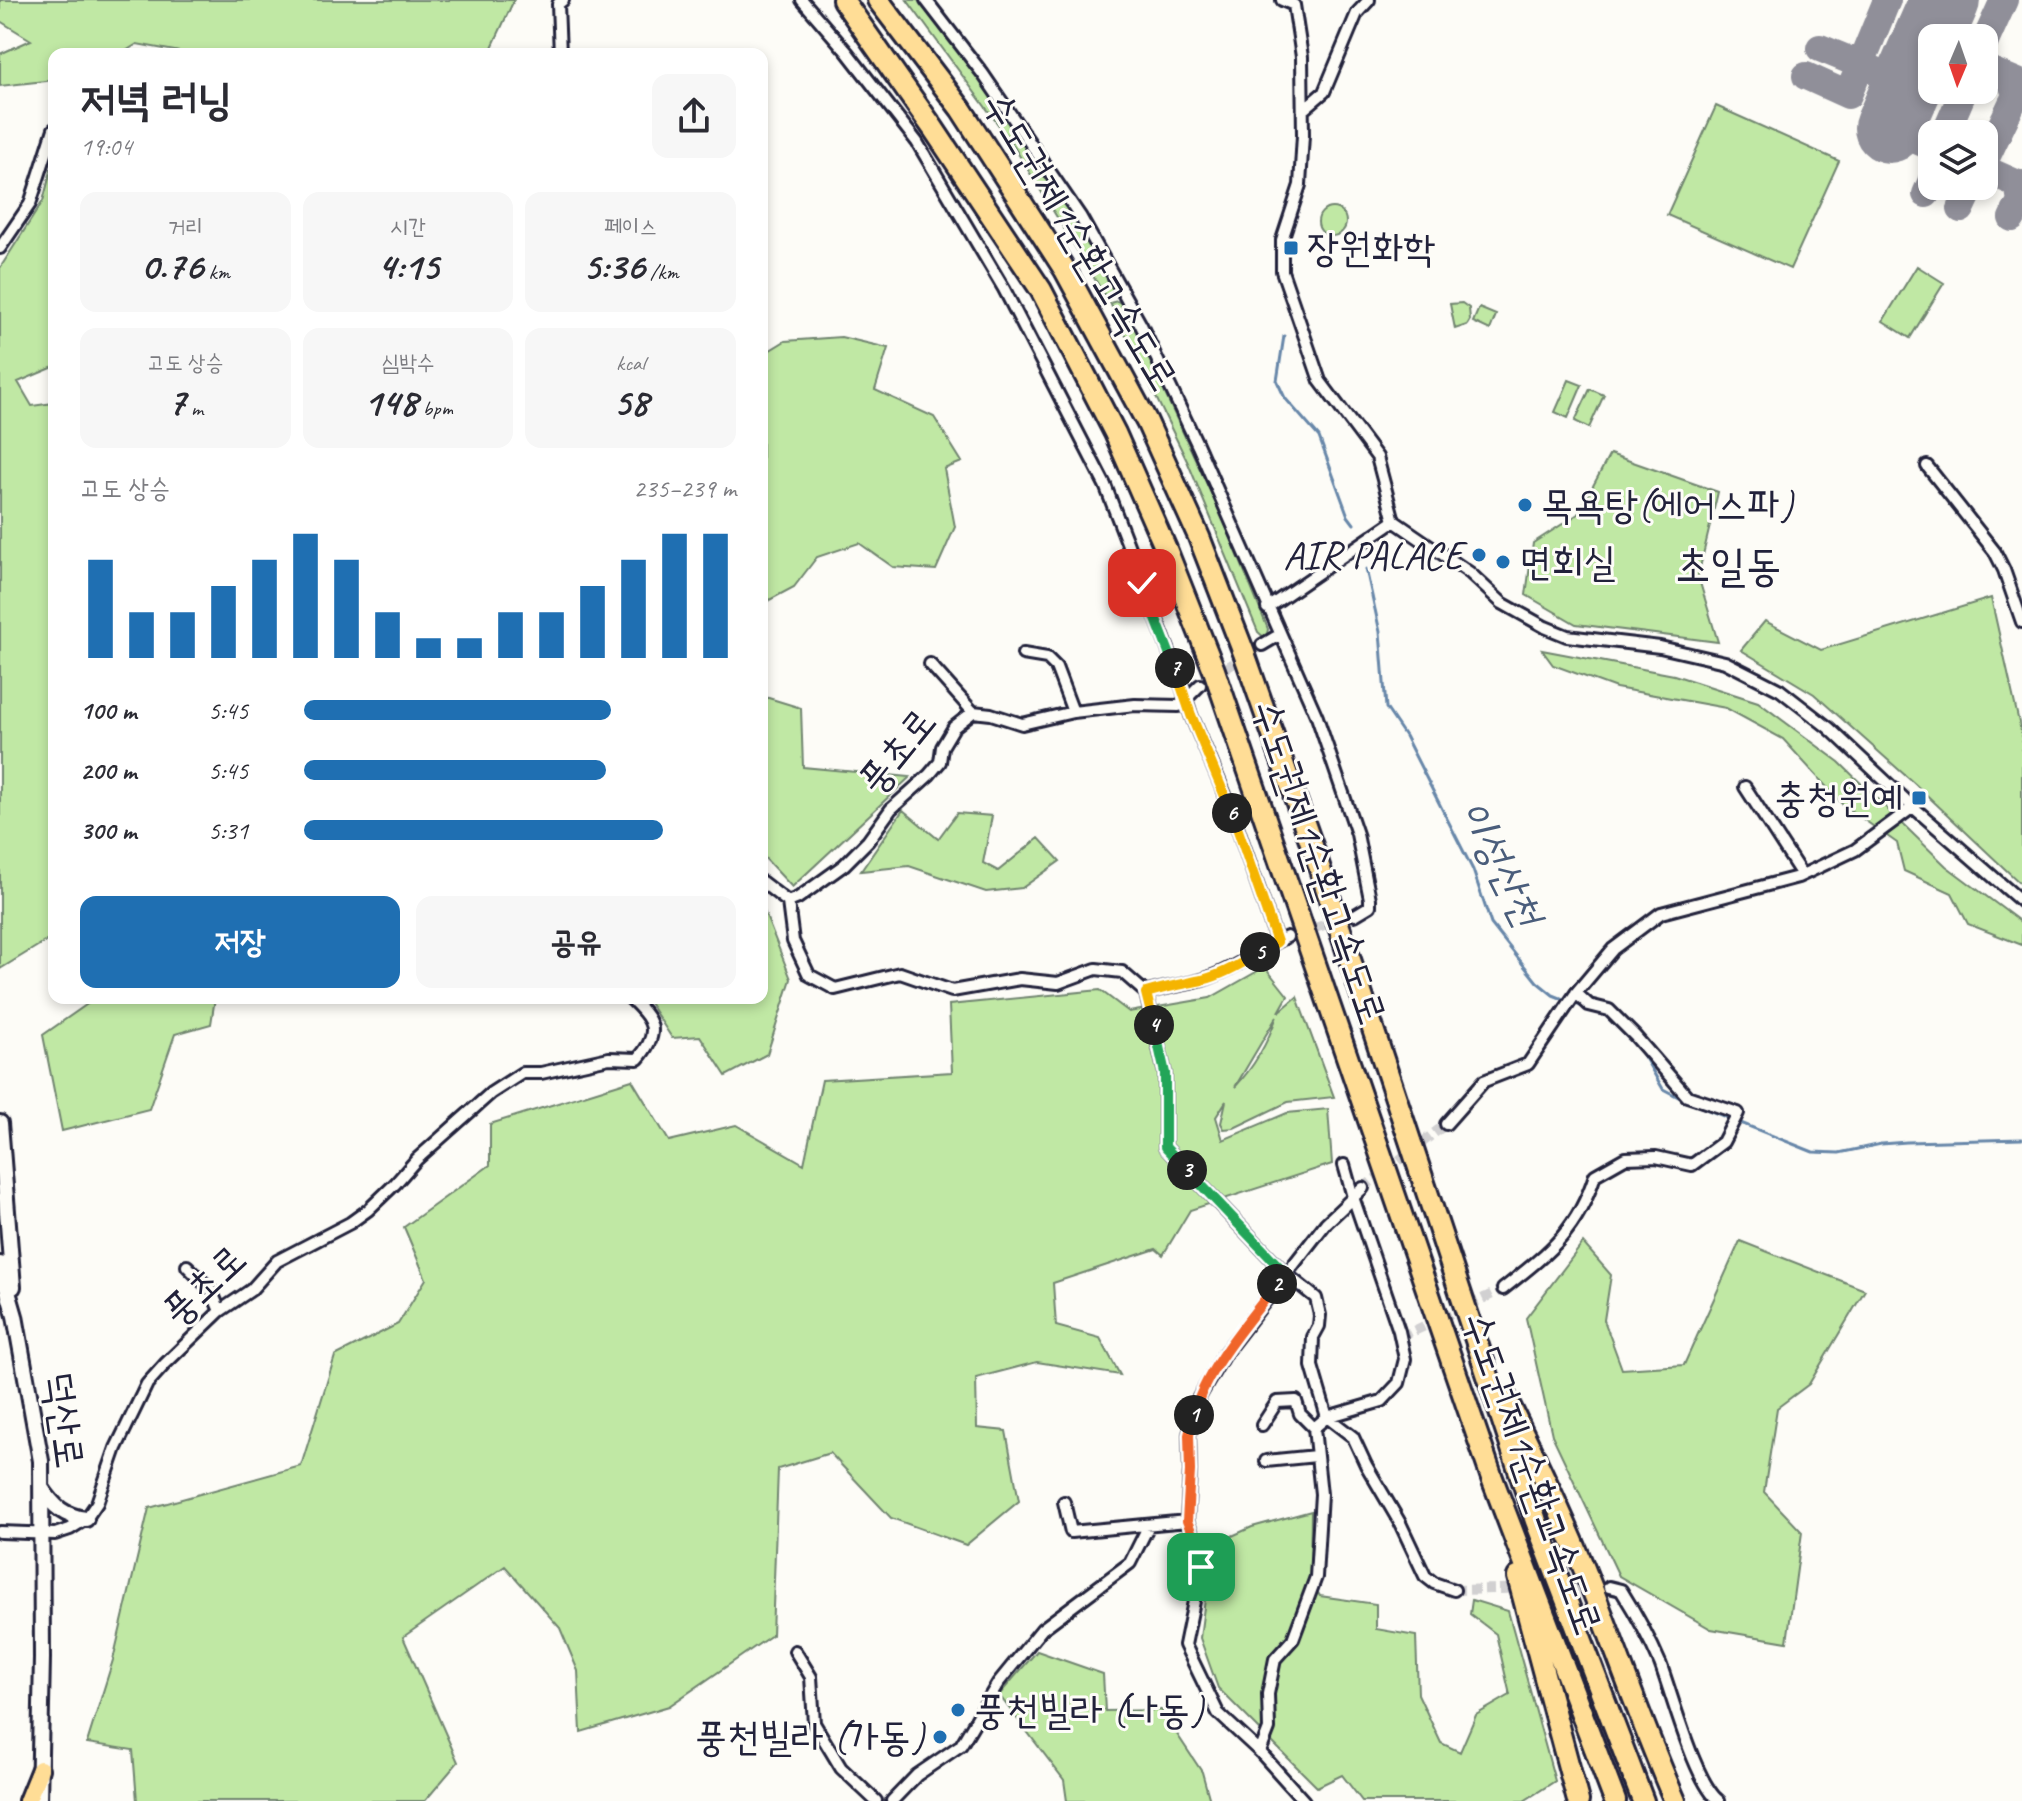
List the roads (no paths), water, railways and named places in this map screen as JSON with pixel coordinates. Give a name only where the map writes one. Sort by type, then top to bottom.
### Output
[{"type":"highway","name":"수도권제1순환고속도로","points":[[843,0],[1041,290],[1115,433],[1160,535],[1214,670],[1492,1478],[1615,1801]]},
{"type":"highway","name":"수도권제1순환고속도로","points":[[878,0],[961,109],[1065,270],[1147,422],[1192,523],[1244,653],[1315,854],[1536,1521],[1643,1801]]},
{"type":"highway","points":[[1472,1330],[1535,1458],[1600,1609],[1632,1699],[1675,1801]]},
{"type":"highway","points":[[1492,1478],[1577,1799]]},
{"type":"main road","name":"덕산로","points":[[0,1123],[15,1316]]},
{"type":"main road","name":"덕산로","points":[[0,1264],[15,1316],[37,1434],[42,1534]]},
{"type":"main road","points":[[42,1488],[59,1510],[86,1519]]},
{"type":"main road","points":[[39,1801],[42,1534]]},
{"type":"main road","points":[[27,1801],[40,1769]]},
{"type":"main road","points":[[40,1769],[51,1801]]},
{"type":"street","points":[[560,48],[558,4],[563,0]]},
{"type":"street","points":[[802,0],[917,142],[1004,289],[1105,485],[1282,939],[1239,965],[1204,980],[1172,984],[1146,993]]},
{"type":"street","points":[[926,0],[1008,109],[1098,245],[1141,325],[1198,446],[1317,717],[1357,834],[1370,906],[1355,915]]},
{"type":"street","points":[[1282,0],[1294,2],[1302,57],[1303,110],[1300,185],[1282,240],[1282,271],[1320,381],[1377,457],[1394,521],[1470,573],[1502,603],[1545,627],[1567,636],[1660,647],[1725,662],[1780,690],[1829,728],[1913,807],[2022,902]]},
{"type":"street","points":[[1303,110],[1324,92],[1357,13],[1369,0]]},
{"type":"street","points":[[0,248],[30,204],[48,148]]},
{"type":"street","points":[[1927,466],[1995,552],[2022,622]]},
{"type":"street","points":[[1267,608],[1394,521]]},
{"type":"street","points":[[1262,645],[1279,635]]},
{"type":"street","points":[[1023,654],[1047,658],[1056,667],[1073,712]]},
{"type":"street","points":[[930,664],[973,712]]},
{"type":"street","points":[[1186,699],[1200,685]]},
{"type":"street","name":"풍초로","points":[[788,902],[832,875],[860,848],[891,809],[940,762],[942,747],[954,727],[973,712],[1022,724],[1073,712],[1135,705],[1179,706],[1186,699]]},
{"type":"street","points":[[1745,787],[1802,875]]},
{"type":"street","points":[[1446,1124],[1484,1081],[1528,1064],[1576,993],[1613,949],[1661,913],[1736,896],[1802,875],[1855,850],[1913,807]]},
{"type":"street","points":[[768,887],[788,902],[793,941],[809,975],[835,989],[900,973],[952,991],[1020,979],[1058,983],[1096,969],[1122,972],[1146,993],[1165,1073],[1165,1147],[1285,1273],[1316,1298],[1320,1305],[1319,1326],[1312,1345],[1312,1366],[1327,1417],[1353,1437],[1425,1576],[1454,1590]]},
{"type":"street","points":[[1503,1289],[1570,1231],[1587,1201],[1595,1175],[1625,1158],[1656,1157],[1692,1165],[1723,1142],[1738,1113],[1687,1096],[1609,1010],[1589,1005],[1576,993]]},
{"type":"street","name":"풍초로","points":[[86,1519],[97,1503],[116,1448],[147,1384],[220,1311],[251,1290],[277,1261],[350,1223],[368,1210],[446,1133],[510,1079],[522,1073],[541,1073],[609,1058],[638,1059],[652,1039],[653,1027],[635,1004]]},
{"type":"street","points":[[1314,1428],[1327,1417],[1382,1401],[1399,1383],[1405,1359],[1399,1331],[1344,1165]]},
{"type":"street","points":[[1304,1801],[1260,1752],[1218,1713],[1185,1645],[1201,1567],[1187,1521],[1189,1435],[1197,1401],[1225,1353],[1326,1223],[1363,1188]]},
{"type":"street","points":[[187,1266],[211,1290],[220,1311]]},
{"type":"street","points":[[1260,1752],[1269,1729],[1268,1694],[1275,1659],[1293,1639],[1316,1577],[1321,1494],[1314,1428],[1300,1414],[1296,1401],[1277,1402],[1262,1425]]},
{"type":"street","points":[[1266,1461],[1316,1456]]},
{"type":"street","points":[[1064,1502],[1071,1532],[1187,1521]]},
{"type":"street","points":[[0,1532],[42,1534],[65,1531],[86,1519]]},
{"type":"street","points":[[892,1801],[917,1775],[961,1745],[998,1683],[1042,1629],[1130,1563],[1149,1525]]},
{"type":"street","points":[[1609,1587],[1621,1590],[1643,1627],[1696,1762],[1709,1789],[1719,1801]]},
{"type":"street","points":[[795,1651],[811,1677],[814,1723],[841,1768],[876,1801]]},
{"type":"waterway","name":"이성산천","points":[[1284,336],[1277,381],[1285,398],[1319,437],[1348,516],[1354,524]]},
{"type":"waterway","name":"이성산천","points":[[1366,569],[1380,632],[1386,708],[1405,736],[1473,870],[1491,924],[1537,982],[1553,995],[1586,1008]]},
{"type":"waterway","name":"이성산천","points":[[1641,1051],[1663,1089],[1813,1152],[1839,1153],[1907,1142],[2022,1139]]},
{"type":"tunnel","points":[[1200,685],[1262,645]]},
{"type":"tunnel","points":[[1287,937],[1355,915]]},
{"type":"tunnel","points":[[1363,1188],[1446,1124]]},
{"type":"tunnel","points":[[1401,1337],[1503,1289]]},
{"type":"tunnel","points":[[1454,1590],[1591,1587]]},
{"type":"place","name":"장원화학","points":[[1291,248]]},
{"type":"place","name":"목욕탕(에어스파)","points":[[1525,505]]},
{"type":"place","name":"AIR PALACE","points":[[1479,555]]},
{"type":"place","name":"면회실","points":[[1503,562]]},
{"type":"place","name":"충청원예","points":[[1919,798]]},
{"type":"place","name":"풍천빌라 (나동)","points":[[958,1710]]},
{"type":"place","name":"풍천빌라 (가동)","points":[[940,1737]]},
{"type":"district","name":"초일동","points":[[1728,565]]}]
